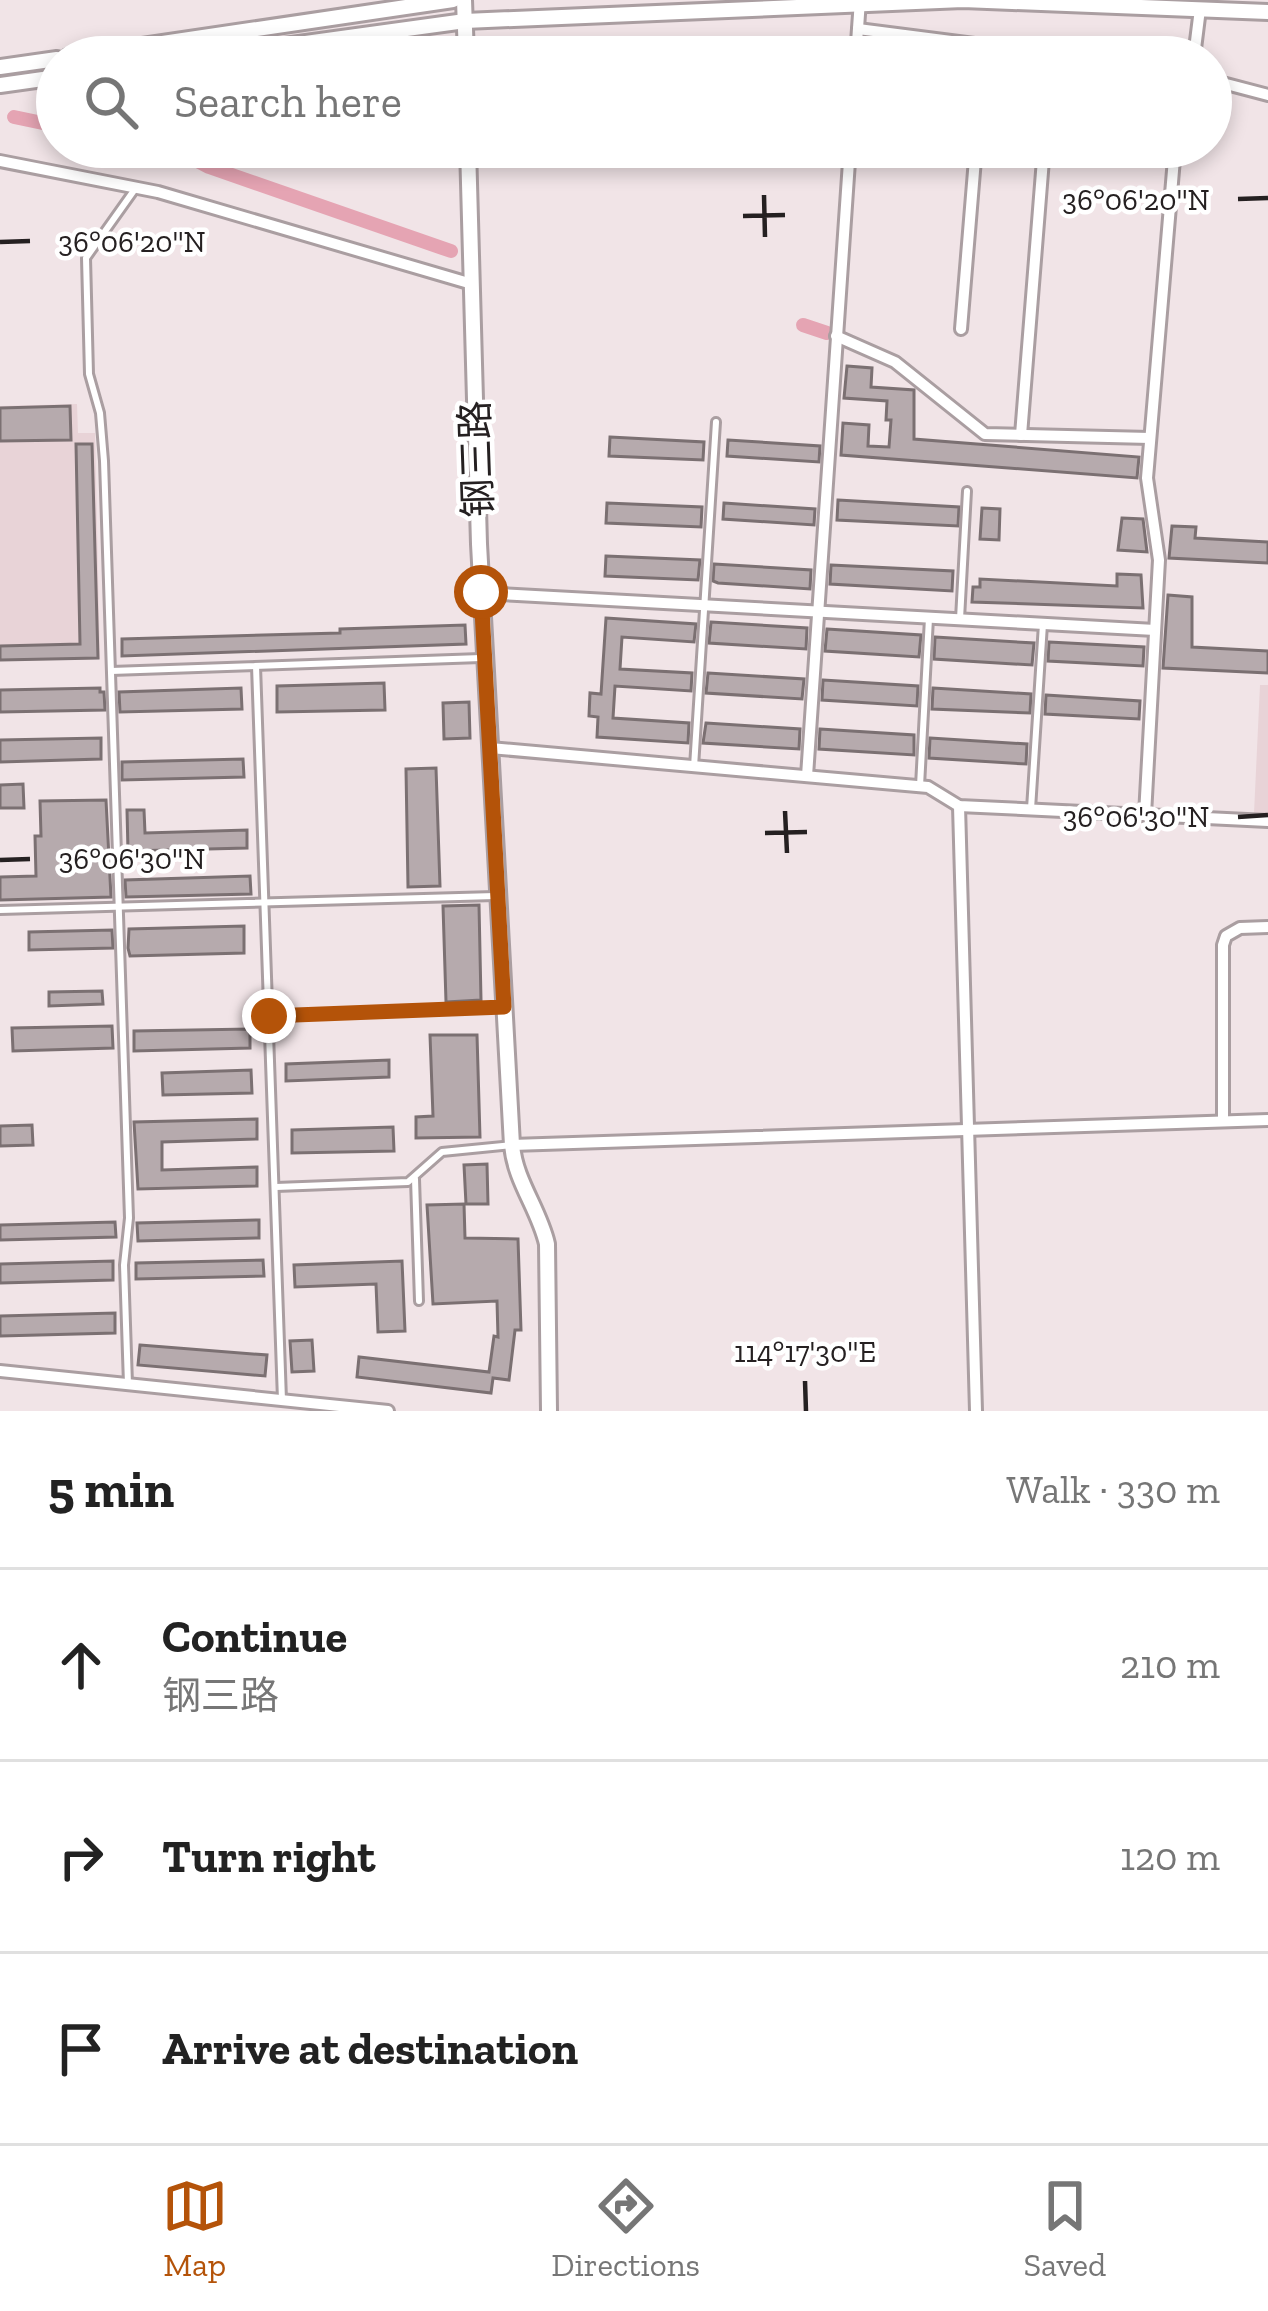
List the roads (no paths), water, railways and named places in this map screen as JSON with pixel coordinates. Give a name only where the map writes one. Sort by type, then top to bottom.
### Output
[{"type":"street","points":[[210,36],[453,0]]},
{"type":"street","points":[[464,0],[465,36]]},
{"type":"street","points":[[858,36],[860,2]]},
{"type":"street","points":[[352,36],[465,20],[860,2],[1268,11]]},
{"type":"street","points":[[1197,36],[1200,9]]},
{"type":"street","points":[[858,29],[898,36]]},
{"type":"street","points":[[0,67],[36,62]]},
{"type":"street","points":[[0,85],[36,80]]},
{"type":"street","points":[[1232,86],[1268,95]]},
{"type":"street","points":[[0,161],[36,168]]},
{"type":"street","points":[[37,168],[136,187],[472,284]]},
{"type":"street","name":"钢三路","points":[[469,168],[481,592],[512,1145],[515,1168],[541,1220],[547,1244],[549,1411]]},
{"type":"street","points":[[807,776],[848,168]]},
{"type":"street","points":[[961,329],[974,168]]},
{"type":"street","points":[[1021,435],[1043,168]]},
{"type":"street","points":[[1145,815],[1160,542],[1147,478],[1173,168]]},
{"type":"street","points":[[836,336],[895,362],[976,430],[1150,438]]},
{"type":"street","points":[[481,592],[1155,630]]},
{"type":"street","points":[[490,748],[920,787],[958,806],[1268,821]]},
{"type":"street","points":[[958,806],[976,1411]]},
{"type":"street","points":[[1223,1121],[1223,945],[1226,935],[1240,928],[1268,927]]},
{"type":"street","points":[[512,1145],[1268,1120]]},
{"type":"street","points":[[0,1371],[388,1411]]},
{"type":"lane","points":[[128,1384],[124,1265],[130,1218],[104,461],[100,413],[89,374],[86,258],[136,187]]},
{"type":"lane","points":[[694,766],[716,422]]},
{"type":"lane","points":[[960,620],[967,490]]},
{"type":"lane","points":[[920,787],[929,618]]},
{"type":"lane","points":[[1031,809],[1043,624]]},
{"type":"lane","points":[[111,671],[485,657]]},
{"type":"lane","points":[[256,666],[283,1400]]},
{"type":"lane","points":[[0,910],[498,896]]},
{"type":"lane","points":[[269,1016],[504,1007]]},
{"type":"lane","points":[[276,1187],[408,1182],[450,1149],[512,1145]]},
{"type":"lane","points":[[415,1176],[418,1301]]},
{"type":"waterway","points":[[14,117],[36,122]]},
{"type":"waterway","points":[[212,168],[451,251]]},
{"type":"waterway","points":[[803,325],[827,333]]}]
